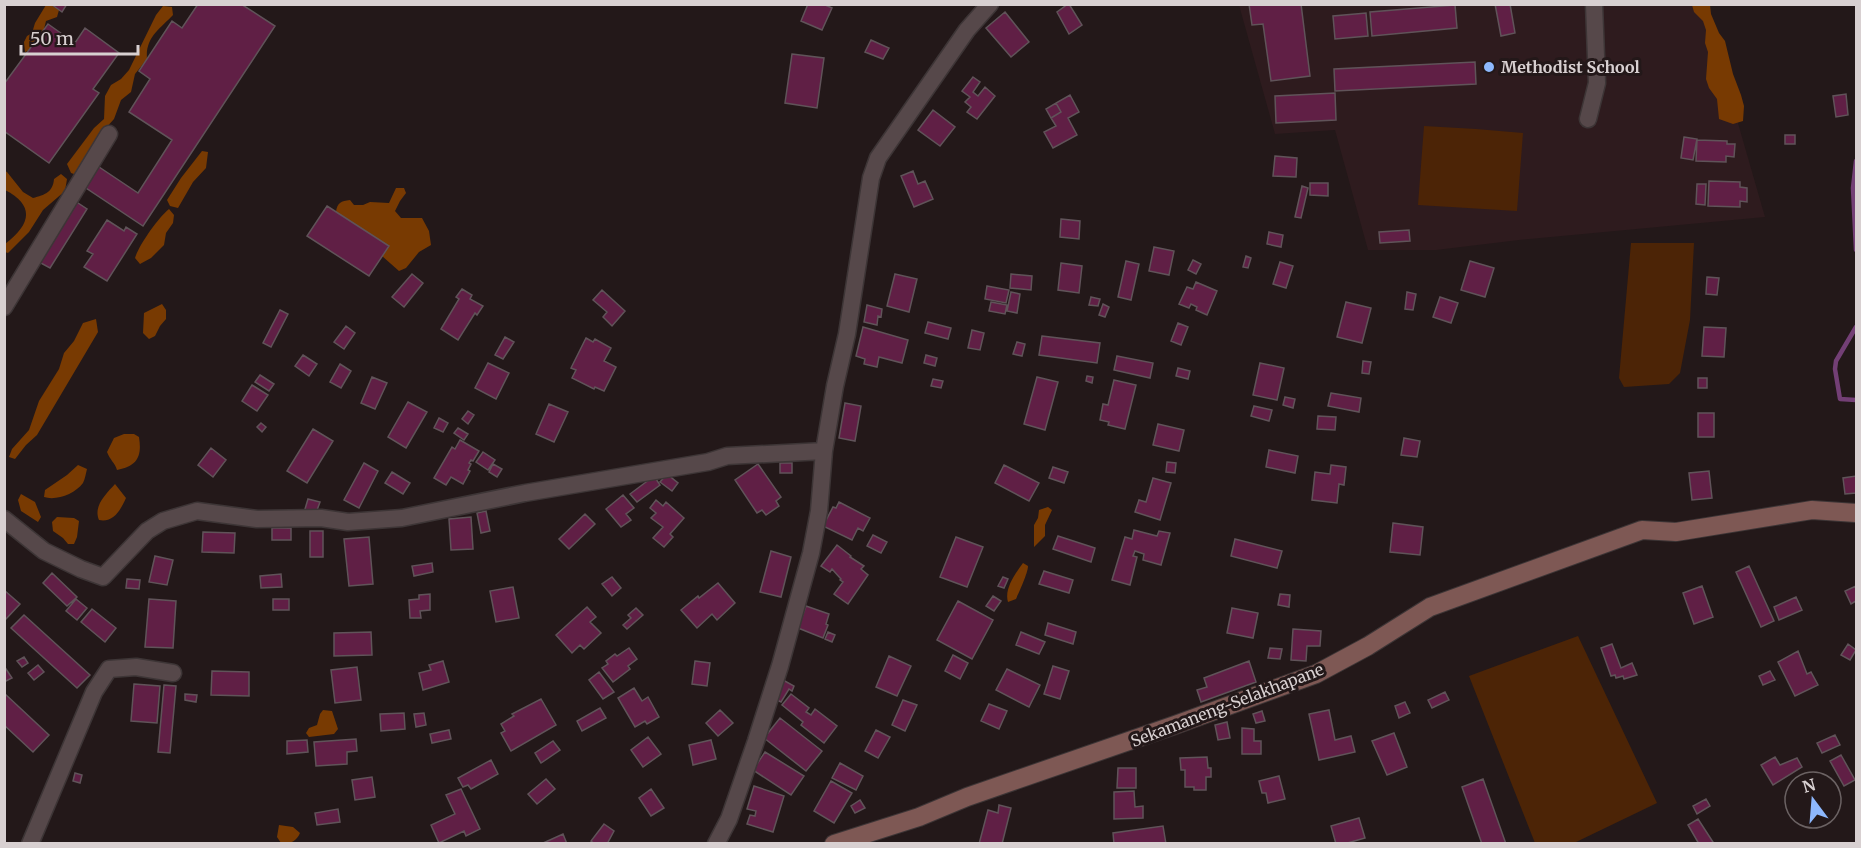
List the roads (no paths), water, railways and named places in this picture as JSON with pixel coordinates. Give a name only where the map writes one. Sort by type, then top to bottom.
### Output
[{"type":"street","points":[[716,843],[729,819],[756,741],[780,666],[811,553],[819,511],[824,452],[835,386],[847,334],[871,178],[878,158],[967,30],[990,4]]},
{"type":"street","points":[[1588,119],[1597,83],[1594,4]]},
{"type":"street","points":[[4,307],[109,134]]},
{"type":"street","points":[[4,519],[44,551],[103,577],[147,531],[163,521],[197,511],[257,519],[321,518],[348,522],[402,518],[525,493],[708,462],[727,456],[824,452]]},
{"type":"street","name":"Sekamaneng-Selakhapane","points":[[834,843],[919,817],[966,797],[1262,695],[1316,674],[1368,646],[1430,607],[1642,530],[1676,532],[1812,510],[1857,513]]},
{"type":"street","points":[[30,843],[94,692],[110,669],[136,667],[173,673]]},
{"type":"waterway","points":[[1856,161],[1853,188],[1856,250]]},
{"type":"waterway","points":[[1856,327],[1836,361],[1835,369],[1840,399],[1856,400]]},
{"type":"place","name":"Methodist School","points":[[1489,67]]}]
